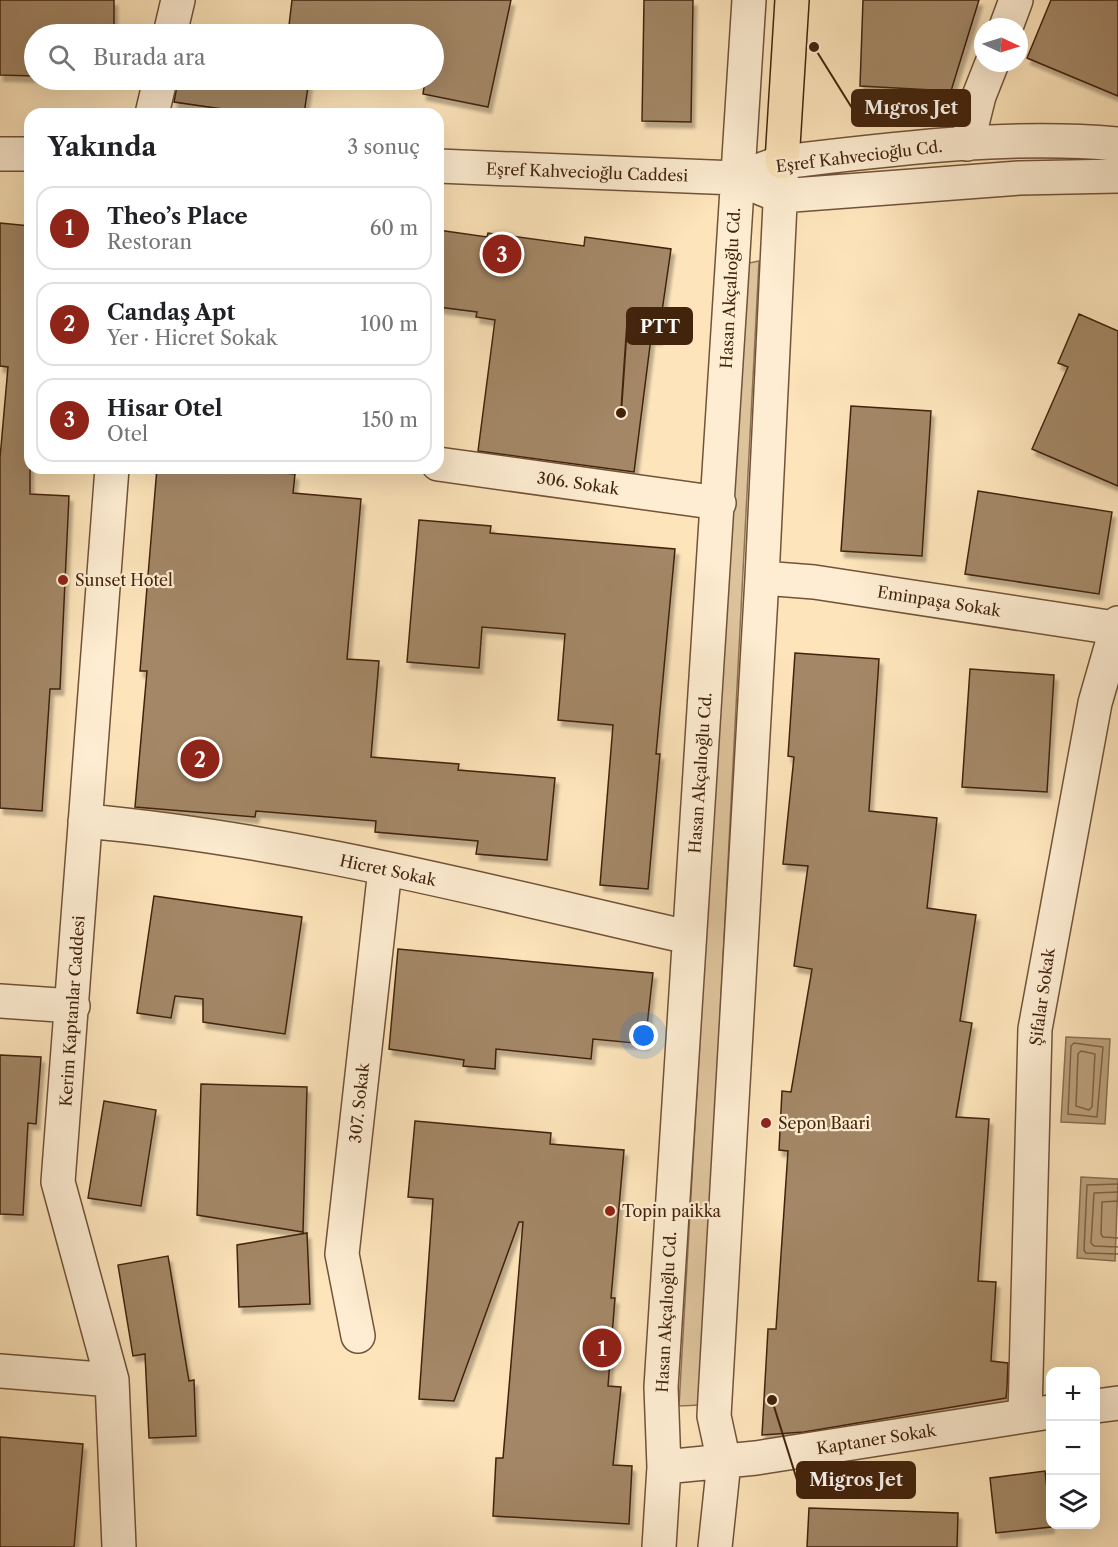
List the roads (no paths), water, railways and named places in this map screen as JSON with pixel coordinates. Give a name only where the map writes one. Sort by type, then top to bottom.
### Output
[{"type":"main road","points":[[782,162],[792,0]]},
{"type":"street","points":[[172,24],[178,0]]},
{"type":"street","name":"Hasan Akçalıoğlu Cd.","points":[[659,1547],[664,1467],[661,1387],[688,937],[719,503],[748,0]]},
{"type":"street","points":[[1009,18],[1016,0]]},
{"type":"street","points":[[967,144],[979,96],[988,72]]},
{"type":"street","points":[[153,108],[158,90]]},
{"type":"street","name":"Eşref Kahvecioğlu Cd.","points":[[736,178],[782,162],[967,144],[1038,141],[1118,144]]},
{"type":"street","points":[[0,154],[24,154]]},
{"type":"street","points":[[716,1547],[724,1462],[714,1416],[762,578],[782,162]]},
{"type":"street","name":"Eşref Kahvecioğlu Caddesi","points":[[444,166],[736,178]]},
{"type":"street","name":"Eşref Kahvecioğlu Cd.","points":[[736,178],[780,196],[1020,178],[1118,176]]},
{"type":"street","name":"306. Sokak","points":[[444,465],[719,503]]},
{"type":"street","name":"Kerim Kaptanlar Caddesi","points":[[112,474],[58,1182],[112,1380],[119,1547]]},
{"type":"street","name":"Eminpaşa Sokak","points":[[762,578],[814,582],[1117,626]]},
{"type":"street","name":"Şifalar Sokak","points":[[1038,1413],[1035,1029],[1106,708],[1117,626]]},
{"type":"street","name":"Hicret Sokak","points":[[85,821],[149,827],[238,841],[385,869],[688,937]]},
{"type":"street","name":"307. Sokak","points":[[358,1336],[342,1254],[385,869]]},
{"type":"street","points":[[0,1001],[73,1006]]},
{"type":"street","points":[[0,1371],[112,1380]]},
{"type":"street","points":[[1100,1405],[1118,1403]]},
{"type":"street","name":"Kaptaner Sokak","points":[[664,1467],[724,1462],[1038,1413]]},
{"type":"water","points":[[1066,1037],[1110,1039],[1105,1124],[1061,1122]]},
{"type":"water","points":[[1081,1177],[1118,1179],[1115,1261],[1077,1258]]},
{"type":"place","name":"Mıgros Jet","points":[[814,47]]},
{"type":"place","name":"Hisar Otel","points":[[502,254]]},
{"type":"place","name":"PTT","points":[[621,413]]},
{"type":"place","name":"Sunset Hotel","points":[[63,580]]},
{"type":"place","name":"Candaş Apt","points":[[200,759]]},
{"type":"place","name":"Sepon Baari","points":[[766,1123]]},
{"type":"place","name":"Topin paikka","points":[[610,1211]]},
{"type":"place","name":"Theo’s Place","points":[[602,1348]]},
{"type":"place","name":"Migros Jet","points":[[772,1400]]}]
